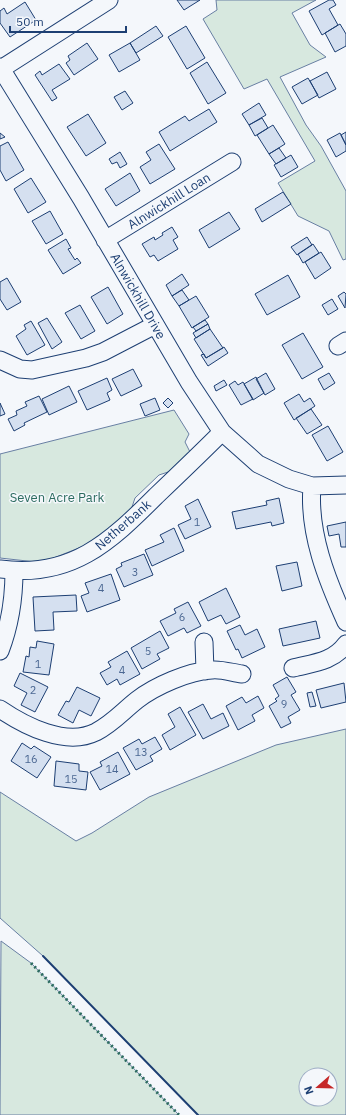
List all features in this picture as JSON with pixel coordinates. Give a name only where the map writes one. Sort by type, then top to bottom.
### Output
[{"type":"street","points":[[0,68],[109,0]]},
{"type":"street","name":"Alnwickhill Drive","points":[[0,68],[202,403],[222,432],[248,456],[266,469],[289,479],[312,486],[346,485]]},
{"type":"street","name":"Alnwickhill Loan","points":[[105,240],[232,162]]},
{"type":"street","points":[[0,360],[20,369],[32,370],[86,358],[108,350],[155,325]]},
{"type":"street","name":"Netherbank","points":[[7,570],[45,569],[71,561],[100,546],[118,533],[222,432]]},
{"type":"street","points":[[312,486],[311,510],[326,578],[346,622]]},
{"type":"street","points":[[0,651],[8,630],[10,617],[7,570]]},
{"type":"street","points":[[204,642],[205,671]]},
{"type":"street","points":[[292,668],[323,661],[336,656],[346,644]]},
{"type":"street","points":[[0,709],[31,727],[53,734],[76,736],[86,735],[96,732],[108,725],[136,700],[149,692],[179,678],[213,670],[242,674]]},
{"type":"green space","points":[[216,0],[316,0],[292,13],[310,45],[326,57],[280,77],[306,125],[321,146],[346,191],[346,259],[343,260],[329,231],[298,216],[278,183],[315,161],[267,79],[244,89],[203,19],[217,10]]},
{"type":"green space","name":"Seven Acre Park","points":[[174,410],[189,434],[185,442],[190,452],[171,471],[159,475],[135,498],[130,513],[89,544],[51,559],[36,562],[0,558],[0,454]]},
{"type":"green space","points":[[346,729],[346,1115],[198,1115],[43,956],[0,918],[0,792],[76,841],[92,833],[149,797],[276,745]]},
{"type":"green space","points":[[1,941],[31,963],[179,1115],[0,1115]]},
{"type":"building","points":[[177,0],[200,0],[184,10]]},
{"type":"building","points":[[329,0],[333,0],[336,5],[329,9],[338,25],[322,35],[309,11]]},
{"type":"building","points":[[25,2],[36,20],[10,37],[0,23],[0,11],[4,8],[7,14]]},
{"type":"building","points":[[340,24],[346,34],[346,46],[335,52],[325,33]]},
{"type":"building","points":[[156,26],[163,36],[136,53],[130,43]]},
{"type":"building","points":[[186,26],[205,58],[187,69],[168,37]]},
{"type":"building","points":[[87,43],[98,59],[74,75],[66,63],[70,60],[68,56]]},
{"type":"building","points":[[130,43],[140,60],[119,72],[109,55]]},
{"type":"building","points":[[207,62],[226,93],[208,104],[190,73]]},
{"type":"building","points":[[59,64],[70,79],[52,90],[57,98],[52,101],[35,75],[40,71],[42,75]]},
{"type":"building","points":[[327,72],[336,89],[319,98],[310,81]]},
{"type":"building","points":[[308,78],[318,95],[302,104],[292,87]]},
{"type":"building","points":[[125,91],[133,103],[122,110],[114,97]]},
{"type":"building","points":[[259,103],[266,115],[249,125],[242,114]]},
{"type":"building","points":[[209,109],[217,122],[170,151],[159,132],[185,116],[189,121]]},
{"type":"building","points":[[88,114],[106,143],[86,156],[67,127]]},
{"type":"building","points":[[262,118],[268,128],[255,136],[249,125]]},
{"type":"building","points":[[273,125],[285,144],[269,154],[257,135]]},
{"type":"building","points":[[346,132],[346,145],[341,135]]},
{"type":"building","points":[[0,133],[5,137],[0,139]]},
{"type":"building","points":[[340,133],[346,145],[346,151],[336,157],[327,140]]},
{"type":"building","points":[[8,142],[24,170],[6,181],[0,170],[0,146]]},
{"type":"building","points":[[159,144],[175,169],[150,184],[140,167],[151,160],[146,152]]},
{"type":"building","points":[[279,148],[286,158],[276,164],[269,154]]},
{"type":"building","points":[[120,152],[127,164],[120,168],[117,162],[112,164],[109,159]]},
{"type":"building","points":[[291,155],[298,167],[281,177],[274,165]]},
{"type":"building","points":[[130,173],[140,191],[116,206],[105,189]]},
{"type":"building","points":[[31,178],[46,202],[28,213],[14,189]]},
{"type":"building","points":[[283,192],[291,204],[262,222],[255,209]]},
{"type":"building","points":[[50,211],[63,234],[46,244],[32,221]]},
{"type":"building","points":[[229,212],[240,229],[209,248],[199,230]]},
{"type":"building","points":[[172,227],[178,237],[173,240],[178,249],[158,261],[154,255],[150,257],[142,244],[154,237],[155,240],[163,235],[162,233]]},
{"type":"building","points":[[307,237],[312,245],[297,255],[291,247]]},
{"type":"building","points":[[66,239],[71,248],[68,249],[75,260],[77,258],[81,263],[63,274],[48,250]]},
{"type":"building","points":[[313,244],[319,253],[303,263],[298,254]]},
{"type":"building","points":[[321,252],[331,268],[315,279],[305,262]]},
{"type":"building","points":[[182,274],[189,285],[172,296],[166,285]]},
{"type":"building","points":[[288,275],[300,297],[267,315],[255,294]]},
{"type":"building","points":[[7,278],[21,302],[7,310],[0,299],[0,282]]},
{"type":"building","points":[[108,287],[123,314],[107,324],[91,297]]},
{"type":"building","points":[[182,290],[189,300],[179,306],[172,296]]},
{"type":"building","points":[[344,292],[346,294],[345,308],[338,296]]},
{"type":"building","points":[[196,296],[209,317],[192,328],[179,306]]},
{"type":"building","points":[[332,299],[338,309],[328,315],[322,305]]},
{"type":"building","points":[[80,305],[95,331],[81,339],[65,313]]},
{"type":"building","points":[[47,318],[62,342],[52,349],[38,323]]},
{"type":"building","points":[[205,320],[208,324],[196,331],[193,327]]},
{"type":"building","points":[[31,321],[45,345],[27,355],[16,336],[26,329],[24,325]]},
{"type":"building","points":[[208,324],[210,329],[196,338],[193,333]]},
{"type":"building","points":[[210,329],[223,348],[206,358],[194,339]]},
{"type":"building","points":[[303,333],[323,367],[302,379],[282,345]]},
{"type":"building","points":[[224,347],[228,353],[208,366],[201,355],[204,354],[206,358]]},
{"type":"building","points":[[133,369],[142,386],[121,396],[112,379]]},
{"type":"building","points":[[266,373],[275,389],[265,395],[256,379]]},
{"type":"building","points":[[329,373],[335,383],[324,390],[318,379]]},
{"type":"building","points":[[256,377],[264,393],[253,400],[244,384]]},
{"type":"building","points":[[107,378],[112,390],[107,393],[110,400],[87,410],[78,391]]},
{"type":"building","points":[[224,380],[227,385],[216,391],[214,386]]},
{"type":"building","points":[[235,381],[238,385],[243,382],[253,399],[241,405],[229,385]]},
{"type":"building","points":[[69,386],[77,402],[49,415],[42,399]]},
{"type":"building","points":[[299,394],[304,402],[310,398],[315,406],[294,420],[284,403]]},
{"type":"building","points":[[39,396],[47,412],[24,423],[25,425],[14,431],[8,419],[17,415],[16,411],[27,406],[25,402]]},
{"type":"building","points":[[155,398],[160,410],[145,416],[140,404]]},
{"type":"building","points":[[168,398],[173,403],[168,408],[163,403]]},
{"type":"building","points":[[0,403],[5,414],[0,416]]},
{"type":"building","points":[[311,409],[322,425],[307,434],[296,418]]},
{"type":"building","points":[[328,426],[343,452],[327,461],[312,435]]},
{"type":"building","points":[[279,498],[284,523],[272,526],[271,522],[236,529],[232,512],[267,505],[266,501]]},
{"type":"building","points":[[198,499],[211,527],[185,539],[178,525],[191,519],[185,506]]},
{"type":"building","points":[[346,522],[346,547],[341,547],[339,534],[329,536],[327,526]]},
{"type":"building","points":[[174,528],[184,551],[152,566],[145,550],[164,542],[160,535]]},
{"type":"building","points":[[144,554],[153,575],[124,587],[116,569],[122,566],[121,563]]},
{"type":"building","points":[[297,562],[302,586],[282,591],[276,566]]},
{"type":"building","points":[[111,574],[120,600],[87,612],[81,596],[89,593],[85,583]]},
{"type":"building","points":[[226,588],[240,617],[226,624],[221,615],[208,621],[199,602]]},
{"type":"building","points":[[76,595],[77,611],[53,612],[54,630],[35,631],[33,597]]},
{"type":"building","points":[[188,602],[201,626],[187,633],[184,628],[168,636],[160,621],[176,613],[174,609]]},
{"type":"building","points":[[316,621],[320,638],[283,646],[279,629]]},
{"type":"building","points":[[240,625],[245,635],[257,629],[265,647],[242,658],[238,649],[236,650],[227,631]]},
{"type":"building","points":[[160,631],[169,648],[157,654],[160,659],[142,669],[131,648]]},
{"type":"building","points":[[37,641],[54,644],[49,675],[23,672],[26,656],[29,657],[30,647],[36,648]]},
{"type":"building","points":[[127,651],[140,674],[120,685],[117,679],[107,685],[100,673],[111,667],[108,662]]},
{"type":"building","points":[[20,673],[48,687],[35,712],[21,705],[27,693],[14,686]]},
{"type":"building","points":[[287,677],[296,692],[291,695],[300,710],[288,717],[291,723],[281,728],[269,706],[277,701],[275,699],[279,696],[273,685]]},
{"type":"building","points":[[344,683],[346,702],[321,708],[316,690]]},
{"type":"building","points":[[77,687],[100,698],[91,716],[79,710],[73,723],[58,715],[66,701],[69,702]]},
{"type":"building","points":[[312,692],[316,706],[310,707],[307,693]]},
{"type":"building","points":[[258,696],[264,708],[252,715],[255,721],[238,730],[226,706],[242,697],[246,703]]},
{"type":"building","points":[[203,704],[211,719],[223,713],[229,726],[203,739],[188,712]]},
{"type":"building","points":[[180,707],[196,735],[170,750],[162,735],[175,727],[168,714]]},
{"type":"building","points":[[155,737],[162,749],[150,756],[153,761],[136,770],[123,748],[139,739],[142,744]]},
{"type":"building","points":[[22,743],[31,749],[34,746],[51,757],[37,778],[11,761]]},
{"type":"building","points":[[118,752],[130,774],[100,790],[90,772],[102,766],[100,762]]},
{"type":"building","points":[[56,761],[79,764],[79,771],[88,772],[86,790],[54,786]]},
{"type":"hedge","points":[[31,963],[179,1115]]},
{"type":"wall","points":[[43,956],[198,1115]]}]
